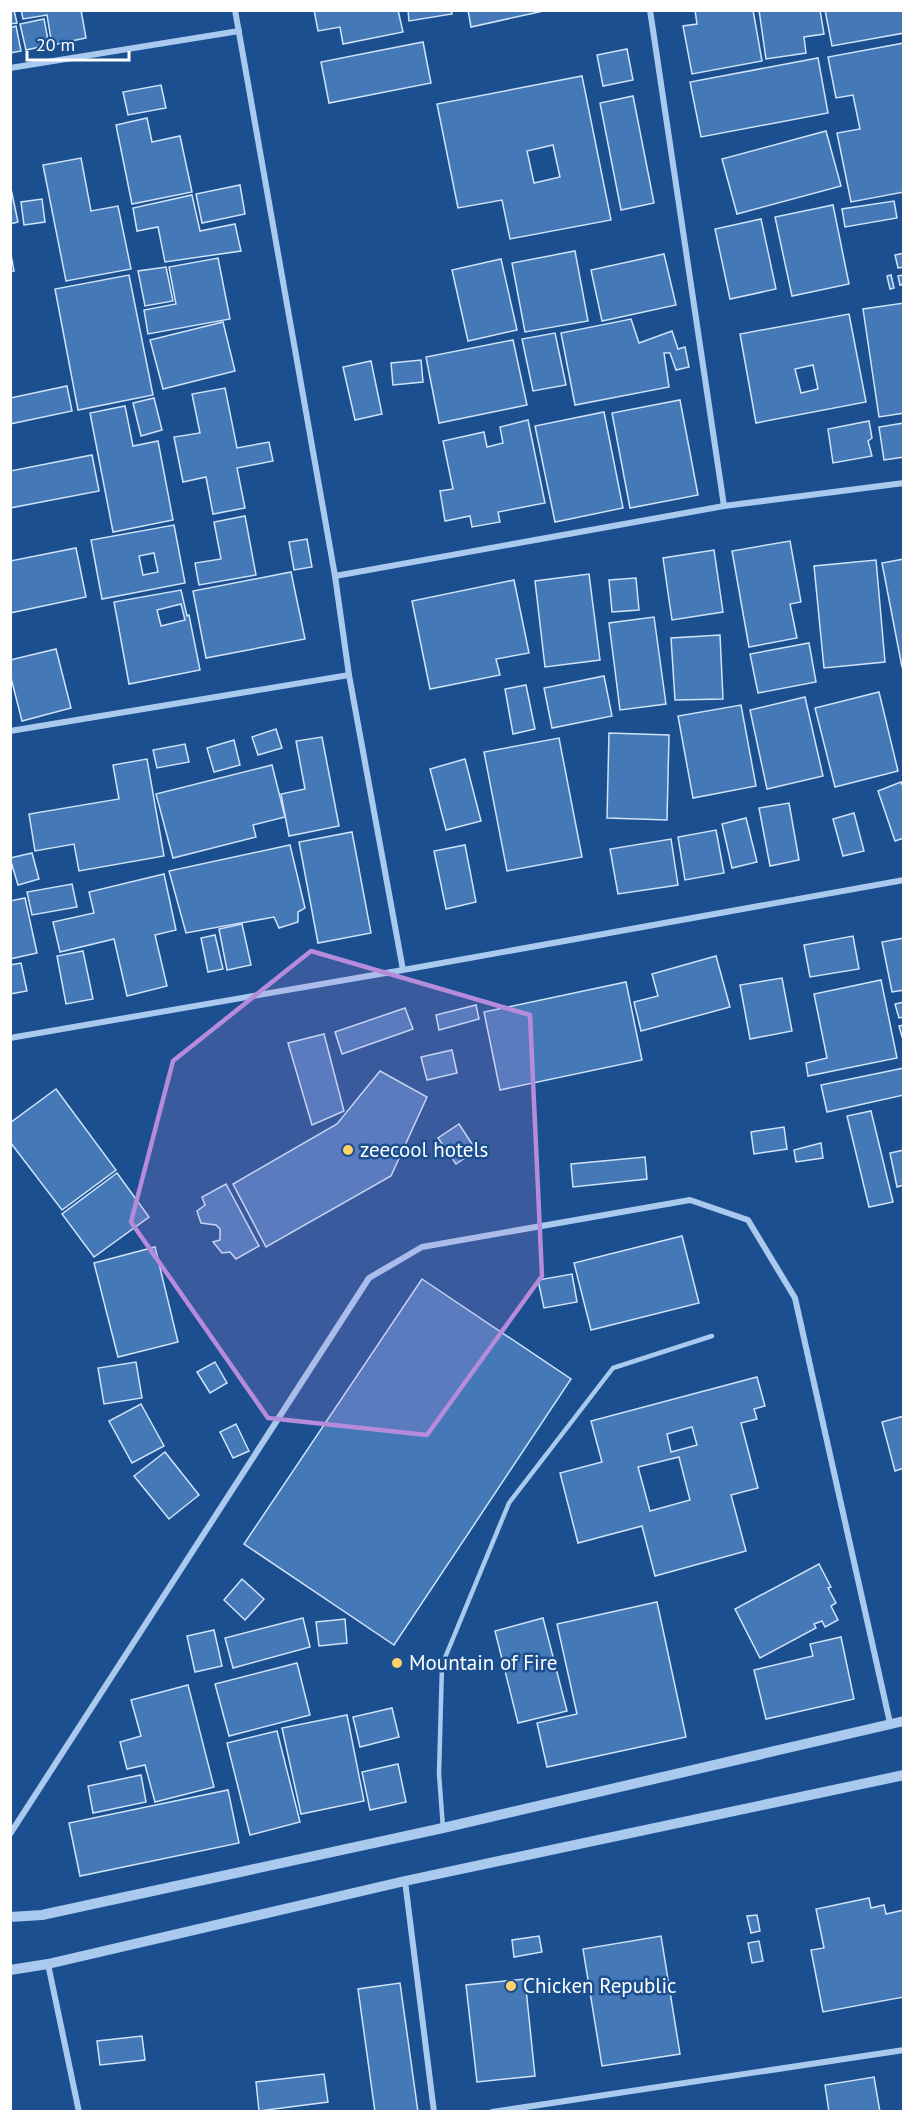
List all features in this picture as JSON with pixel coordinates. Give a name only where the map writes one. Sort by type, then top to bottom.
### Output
[{"type":"street","points":[[235,10],[335,576],[349,675],[403,970]]},
{"type":"street","points":[[650,10],[724,506]]},
{"type":"street","points":[[10,68],[238,31]]},
{"type":"street","points":[[335,576],[724,506],[903,483]]},
{"type":"street","points":[[10,731],[349,675]]},
{"type":"street","points":[[10,1038],[903,880]]},
{"type":"street","points":[[10,1834],[369,1278],[422,1247],[690,1200],[748,1220],[795,1298],[890,1724]]},
{"type":"street","points":[[10,1917],[42,1915],[443,1828],[903,1721]]},
{"type":"street","points":[[10,1970],[48,1964],[405,1881],[903,1775]]},
{"type":"street","points":[[405,1881],[434,2112]]},
{"type":"street","points":[[48,1964],[79,2112]]},
{"type":"street","points":[[492,2112],[903,2050]]},
{"type":"lane","points":[[443,1828],[438,1774],[442,1665],[509,1503],[613,1368],[712,1336]]},
{"type":"highlighted area","points":[[311,951],[530,1015],[542,1276],[427,1435],[268,1418],[131,1222],[173,1061]]},
{"type":"building","points":[[10,10],[14,10],[17,23],[10,24]]},
{"type":"building","points":[[21,10],[81,10],[86,38],[52,45],[47,15],[23,19]]},
{"type":"building","points":[[314,10],[398,10],[403,32],[343,44],[340,27],[318,31]]},
{"type":"building","points":[[408,10],[451,10],[452,14],[409,21]]},
{"type":"building","points":[[468,10],[548,10],[471,27]]},
{"type":"building","points":[[695,10],[753,10],[762,61],[692,74],[683,26],[697,24]]},
{"type":"building","points":[[759,10],[820,10],[824,34],[804,37],[806,53],[766,59]]},
{"type":"building","points":[[825,10],[904,10],[904,33],[832,46]]},
{"type":"building","points":[[44,19],[49,45],[26,50],[20,24]]},
{"type":"building","points":[[16,26],[21,51],[10,53],[10,28]]},
{"type":"building","points":[[423,42],[431,83],[329,103],[321,62]]},
{"type":"building","points":[[904,43],[904,192],[851,202],[837,133],[860,129],[853,95],[836,98],[828,57]]},
{"type":"building","points":[[627,49],[633,80],[603,86],[597,55]]},
{"type":"building","points":[[818,58],[828,113],[701,137],[690,82]]},
{"type":"building","points":[[582,76],[611,220],[510,239],[502,200],[458,208],[437,104]],"holes":[[[553,145],[560,177],[534,183],[527,151]]]},
{"type":"building","points":[[161,85],[166,108],[128,115],[123,92]]},
{"type":"building","points":[[633,96],[654,203],[621,210],[600,103]]},
{"type":"building","points":[[147,118],[152,142],[180,136],[192,192],[132,204],[116,125]]},
{"type":"building","points":[[826,131],[841,186],[737,214],[722,159]]},
{"type":"building","points":[[81,158],[91,211],[118,206],[131,269],[66,281],[43,165]]},
{"type":"building","points":[[10,184],[18,222],[10,224]]},
{"type":"building","points":[[240,185],[245,214],[202,223],[196,194]]},
{"type":"building","points":[[192,195],[200,231],[235,224],[241,251],[165,262],[158,227],[137,231],[133,208]]},
{"type":"building","points":[[42,199],[45,222],[24,225],[21,202]]},
{"type":"building","points":[[894,201],[897,218],[845,227],[842,209]]},
{"type":"building","points":[[833,205],[849,284],[792,296],[775,217]]},
{"type":"building","points":[[761,219],[776,289],[730,299],[715,229]]},
{"type":"building","points":[[10,249],[14,271],[10,271]]},
{"type":"building","points":[[575,251],[588,321],[525,332],[512,263]]},
{"type":"building","points":[[904,253],[904,267],[898,268],[895,255]]},
{"type":"building","points":[[664,254],[676,305],[602,321],[591,270]]},
{"type":"building","points":[[218,258],[230,319],[148,334],[144,310],[176,304],[169,267]]},
{"type":"building","points":[[501,259],[517,330],[468,341],[452,270]]},
{"type":"building","points":[[166,267],[173,301],[145,306],[138,271]]},
{"type":"building","points":[[129,275],[153,395],[78,410],[55,289]]},
{"type":"building","points":[[891,275],[894,288],[890,289],[887,276]]},
{"type":"building","points":[[903,275],[904,284],[900,285],[898,276]]},
{"type":"building","points":[[904,303],[904,413],[879,417],[863,309]]},
{"type":"building","points":[[849,314],[866,402],[756,423],[740,334]],"holes":[[[813,365],[818,389],[801,393],[795,369]]]},
{"type":"building","points":[[631,319],[639,343],[672,331],[678,349],[685,347],[689,367],[676,370],[670,353],[664,353],[669,387],[575,405],[561,333]]},
{"type":"building","points":[[223,322],[235,371],[163,389],[150,340]]},
{"type":"building","points":[[555,333],[566,385],[533,391],[522,339]]},
{"type":"building","points":[[513,340],[527,405],[439,423],[426,357]]},
{"type":"building","points":[[421,360],[423,382],[393,385],[391,363]]},
{"type":"building","points":[[371,361],[382,414],[355,420],[343,367]]},
{"type":"building","points":[[67,386],[72,411],[10,424],[10,398]]},
{"type":"building","points":[[225,388],[237,448],[269,442],[273,461],[237,468],[245,508],[213,514],[206,477],[183,482],[174,437],[200,433],[192,394]]},
{"type":"building","points":[[154,398],[162,430],[141,436],[133,403]]},
{"type":"building","points":[[680,400],[698,495],[630,508],[612,413]]},
{"type":"building","points":[[125,406],[133,446],[158,441],[173,520],[113,532],[90,413]]},
{"type":"building","points":[[604,412],[623,508],[555,522],[535,426]]},
{"type":"building","points":[[528,420],[545,503],[498,512],[500,522],[472,527],[470,516],[445,521],[440,491],[453,489],[443,441],[484,432],[487,447],[503,443],[500,427]]},
{"type":"building","points":[[869,421],[872,438],[868,441],[872,456],[833,463],[828,429]]},
{"type":"building","points":[[904,423],[904,457],[884,460],[879,427]]},
{"type":"building","points":[[92,455],[99,491],[10,508],[10,471]]},
{"type":"building","points":[[245,516],[256,575],[199,585],[195,563],[221,559],[214,522]]},
{"type":"building","points":[[174,525],[185,583],[102,599],[91,540]],"holes":[[[154,553],[158,572],[143,575],[139,556]]]},
{"type":"building","points":[[307,539],[312,567],[294,570],[289,542]]},
{"type":"building","points":[[790,541],[801,602],[790,604],[797,638],[749,647],[732,551]]},
{"type":"building","points":[[76,548],[86,597],[10,613],[10,561]]},
{"type":"building","points":[[714,550],[723,612],[672,620],[663,558]]},
{"type":"building","points":[[904,559],[904,667],[902,667],[882,563]]},
{"type":"building","points":[[876,560],[885,662],[824,668],[814,566]]},
{"type":"building","points":[[291,572],[305,639],[206,658],[193,591]]},
{"type":"building","points":[[589,574],[600,660],[545,667],[535,581]]},
{"type":"building","points":[[636,578],[639,610],[612,612],[609,580]]},
{"type":"building","points":[[514,580],[529,653],[496,659],[500,675],[430,689],[412,601]]},
{"type":"building","points":[[181,590],[187,616],[189,615],[200,670],[129,684],[114,602]],"holes":[[[181,604],[185,620],[161,626],[157,610]]]},
{"type":"building","points":[[654,617],[666,704],[620,710],[609,623]]},
{"type":"building","points":[[720,635],[723,699],[675,700],[671,638]]},
{"type":"building","points":[[809,643],[816,682],[758,693],[750,654]]},
{"type":"building","points":[[56,649],[71,708],[22,721],[10,674],[10,660]]},
{"type":"building","points":[[604,676],[612,716],[552,728],[544,688]]},
{"type":"building","points":[[526,685],[535,729],[513,734],[505,689]]},
{"type":"building","points":[[879,692],[898,771],[835,787],[815,708]]},
{"type":"building","points":[[805,697],[823,776],[767,789],[750,710]]},
{"type":"building","points":[[741,705],[756,786],[693,798],[678,716]]},
{"type":"building","points":[[276,729],[282,748],[258,755],[252,737]]},
{"type":"building","points":[[609,733],[669,735],[667,820],[607,818]]},
{"type":"building","points":[[322,737],[339,826],[289,836],[281,794],[305,789],[296,741]]},
{"type":"building","points":[[559,738],[582,857],[507,871],[484,752]]},
{"type":"building","points":[[234,740],[240,765],[214,772],[207,748]]},
{"type":"building","points":[[185,744],[189,762],[157,768],[153,750]]},
{"type":"building","points":[[147,759],[164,856],[79,871],[74,844],[35,851],[29,814],[119,799],[113,765]]},
{"type":"building","points":[[465,759],[481,821],[446,830],[430,769]]},
{"type":"building","points":[[272,765],[285,817],[253,825],[256,837],[173,858],[156,794]]},
{"type":"building","points":[[901,782],[904,789],[904,838],[895,841],[878,791]]},
{"type":"building","points":[[789,803],[799,860],[770,866],[759,808]]},
{"type":"building","points":[[854,813],[864,851],[843,856],[833,819]]},
{"type":"building","points":[[746,818],[757,862],[732,868],[722,824]]},
{"type":"building","points":[[716,830],[724,873],[685,880],[678,837]]},
{"type":"building","points":[[352,832],[371,933],[318,943],[299,842]]},
{"type":"building","points":[[671,839],[678,885],[618,894],[610,849]]},
{"type":"building","points":[[290,845],[305,908],[298,912],[298,922],[279,928],[274,917],[186,933],[169,871]]},
{"type":"building","points":[[465,845],[476,902],[446,909],[434,851]]},
{"type":"building","points":[[32,853],[39,879],[18,885],[10,858]]},
{"type":"building","points":[[164,874],[176,930],[155,935],[167,986],[127,996],[114,939],[60,952],[53,922],[94,913],[89,892]]},
{"type":"building","points":[[72,884],[77,907],[32,915],[27,892]]},
{"type":"building","points":[[25,898],[37,953],[10,959],[10,901]]},
{"type":"building","points":[[242,924],[251,965],[227,970],[219,929]]},
{"type":"building","points":[[215,935],[223,969],[208,972],[201,938]]},
{"type":"building","points":[[853,936],[859,969],[810,977],[804,945]]},
{"type":"building","points":[[904,938],[904,990],[892,992],[882,942]]},
{"type":"building","points":[[83,951],[93,999],[66,1004],[57,956]]},
{"type":"building","points":[[716,956],[730,1007],[641,1031],[634,1002],[658,996],[652,974]]},
{"type":"building","points":[[21,963],[27,991],[10,994],[10,965]]},
{"type":"building","points":[[782,978],[792,1031],[750,1039],[740,985]]},
{"type":"building","points":[[881,980],[897,1058],[808,1076],[806,1063],[827,1058],[814,994]]},
{"type":"building","points":[[626,982],[642,1060],[500,1090],[484,1012]]},
{"type":"building","points":[[904,1002],[904,1017],[899,1018],[895,1004]]},
{"type":"building","points":[[476,1005],[479,1019],[439,1030],[436,1015]]},
{"type":"building","points":[[405,1008],[413,1029],[342,1054],[335,1032]]},
{"type":"building","points":[[904,1025],[904,1043],[899,1026]]},
{"type":"building","points":[[324,1034],[344,1111],[312,1125],[288,1043]]},
{"type":"building","points":[[452,1050],[457,1073],[427,1080],[421,1057]]},
{"type":"building","points":[[904,1068],[904,1095],[827,1112],[821,1085]]},
{"type":"building","name":"zeecool hotels","points":[[380,1071],[427,1097],[391,1176],[266,1247],[233,1184],[337,1124]]},
{"type":"building","points":[[56,1089],[116,1170],[62,1210],[10,1142],[10,1123]]},
{"type":"building","points":[[871,1111],[893,1202],[869,1207],[847,1116]]},
{"type":"building","points":[[459,1124],[476,1150],[456,1164],[438,1138]]},
{"type":"building","points":[[784,1127],[787,1149],[754,1154],[751,1132]]},
{"type":"building","points":[[821,1143],[823,1158],[796,1162],[794,1150]]},
{"type":"building","points":[[904,1150],[904,1185],[897,1187],[890,1153]]},
{"type":"building","points":[[645,1157],[647,1179],[573,1187],[571,1164]]},
{"type":"building","points":[[117,1173],[149,1217],[94,1257],[62,1214]]},
{"type":"building","points":[[226,1184],[259,1246],[236,1259],[230,1252],[222,1253],[213,1242],[220,1240],[220,1229],[216,1225],[201,1223],[197,1211],[205,1205],[202,1197]]},
{"type":"building","points":[[682,1236],[699,1303],[591,1330],[574,1263]]},
{"type":"building","points":[[155,1247],[178,1342],[118,1357],[94,1263]]},
{"type":"building","points":[[572,1274],[577,1302],[544,1308],[538,1280]]},
{"type":"building","points":[[422,1279],[571,1379],[394,1645],[244,1544]]},
{"type":"building","points":[[136,1362],[142,1398],[104,1404],[98,1368]]},
{"type":"building","points":[[215,1362],[227,1383],[210,1393],[197,1372]]},
{"type":"building","points":[[757,1377],[765,1406],[754,1409],[757,1419],[741,1423],[758,1488],[731,1495],[746,1551],[655,1576],[642,1526],[578,1543],[560,1473],[602,1462],[591,1421]],"holes":[[[692,1427],[697,1445],[671,1452],[667,1434]],[[679,1457],[690,1500],[650,1511],[638,1467]]]},
{"type":"building","points":[[141,1404],[164,1446],[132,1463],[109,1421]]},
{"type":"building","points":[[904,1416],[904,1468],[895,1471],[882,1422]]},
{"type":"building","points":[[236,1424],[249,1451],[233,1458],[220,1432]]},
{"type":"building","points":[[165,1452],[199,1495],[169,1519],[134,1476]]},
{"type":"building","points":[[819,1564],[831,1587],[828,1588],[836,1603],[831,1606],[838,1620],[825,1627],[822,1621],[814,1624],[816,1628],[760,1658],[735,1609]]},
{"type":"building","points":[[242,1579],[264,1599],[245,1620],[224,1600]]},
{"type":"building","points":[[657,1602],[686,1737],[547,1767],[537,1723],[577,1714],[557,1624]]},
{"type":"building","points":[[303,1618],[310,1647],[233,1668],[225,1638]]},
{"type":"building","points":[[543,1618],[567,1711],[518,1723],[495,1631]]},
{"type":"building","points":[[345,1619],[347,1643],[319,1646],[316,1622]]},
{"type":"building","points":[[214,1630],[222,1666],[195,1672],[187,1636]]},
{"type":"building","points":[[841,1637],[854,1699],[766,1719],[754,1670],[813,1656],[810,1644]]},
{"type":"building","points":[[297,1663],[310,1715],[229,1736],[215,1684]]},
{"type":"building","points":[[188,1685],[214,1787],[155,1802],[145,1765],[127,1769],[120,1742],[141,1736],[131,1700]]},
{"type":"building","points":[[392,1708],[399,1737],[360,1747],[353,1717]]},
{"type":"building","points":[[347,1715],[364,1801],[301,1814],[282,1728]]},
{"type":"building","points":[[277,1731],[300,1822],[250,1835],[227,1743]]},
{"type":"building","points":[[398,1764],[406,1802],[370,1810],[362,1772]]},
{"type":"building","points":[[141,1775],[146,1802],[93,1813],[88,1786]]},
{"type":"building","points":[[228,1790],[239,1843],[80,1876],[69,1823]]},
{"type":"building","points":[[869,1898],[871,1908],[884,1905],[886,1914],[904,1910],[904,1997],[823,2012],[811,1950],[824,1948],[816,1909]]},
{"type":"building","points":[[757,1915],[760,1931],[751,1933],[747,1916]]},
{"type":"building","points":[[539,1936],[542,1952],[514,1957],[512,1940]]},
{"type":"building","points":[[661,1936],[680,2054],[602,2066],[583,1949]]},
{"type":"building","points":[[759,1941],[763,1961],[752,1963],[748,1943]]},
{"type":"building","points":[[525,1979],[535,2076],[477,2082],[466,1985]]},
{"type":"building","points":[[400,1983],[418,2112],[375,2112],[358,1989]]},
{"type":"building","points":[[142,2036],[145,2060],[100,2065],[97,2041]]},
{"type":"building","points":[[324,2074],[328,2102],[259,2111],[256,2082]]},
{"type":"building","points":[[874,2077],[880,2112],[829,2112],[825,2085]]},
{"type":"place","name":"zeecool hotels","points":[[348,1150]]},
{"type":"place","name":"Mountain of Fire","points":[[397,1663]]},
{"type":"place","name":"Chicken Republic","points":[[511,1986]]}]
